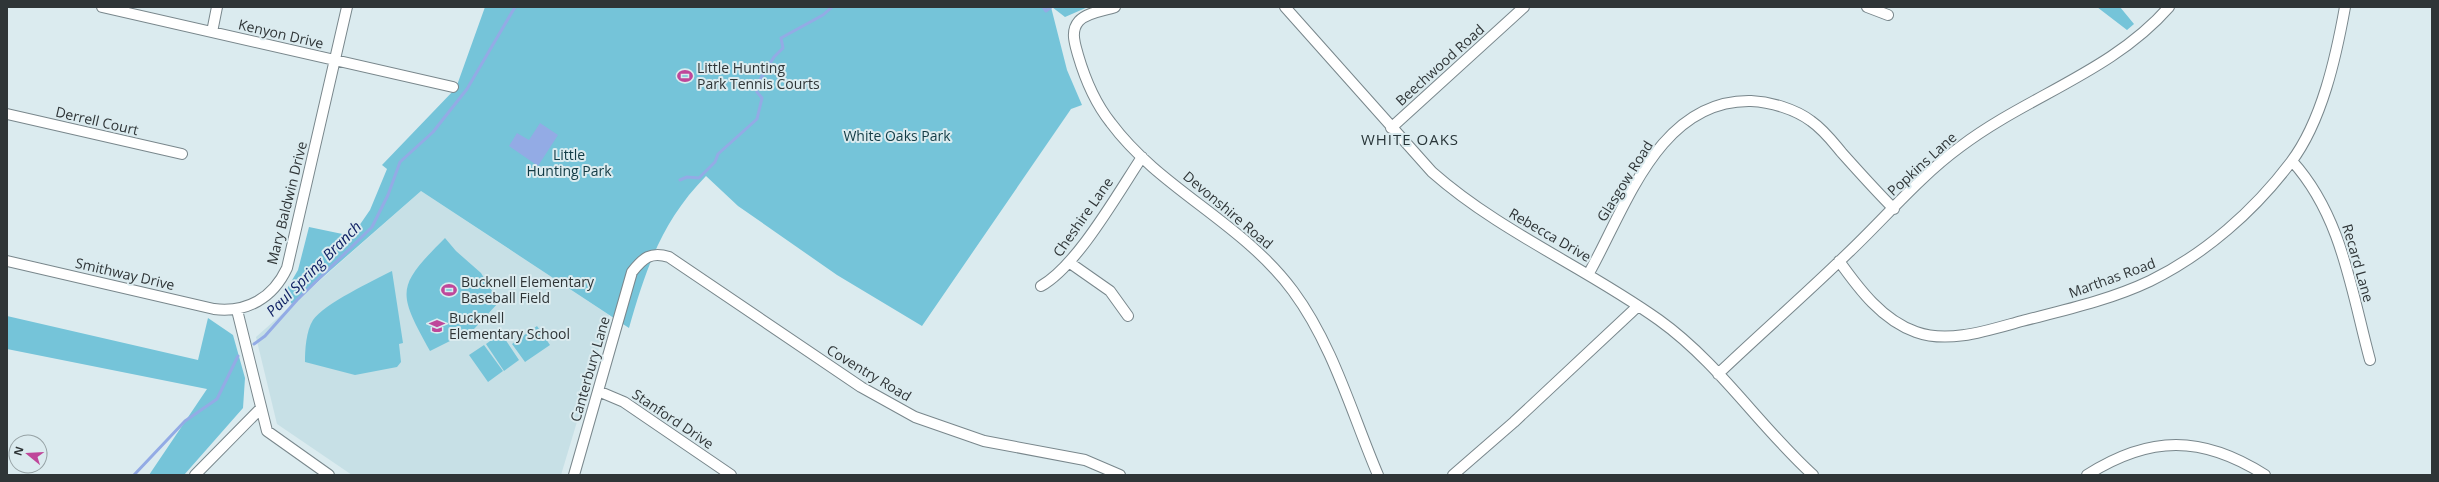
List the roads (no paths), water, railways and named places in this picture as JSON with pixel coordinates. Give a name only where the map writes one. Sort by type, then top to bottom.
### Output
[{"type":"street","name":"Kenyon Drive","points":[[102,7],[453,88]]},
{"type":"street","points":[[212,32],[218,7]]},
{"type":"street","name":"Mary Baldwin Drive","points":[[237,310],[259,301],[273,290],[287,268],[347,7]]},
{"type":"street","name":"Devonshire Road","points":[[1115,7],[1089,14],[1078,22],[1074,35],[1076,48],[1092,93],[1111,124],[1142,158],[1249,242],[1292,291],[1313,322],[1329,356],[1378,475]]},
{"type":"street","name":"Rebecca Drive","points":[[1285,7],[1391,128],[1432,172],[1467,202],[1506,227],[1589,274],[1638,306],[1682,339],[1718,374],[1813,475]]},
{"type":"street","name":"Beechwood Road","points":[[1391,128],[1524,7]]},
{"type":"street","points":[[1867,7],[1888,15]]},
{"type":"street","name":"Popkins Lane","points":[[1718,374],[1840,261],[1945,159],[1973,137],[2119,52],[2144,34],[2169,7]]},
{"type":"street","name":"Marthas Road","points":[[1840,261],[1870,300],[1890,318],[1908,329],[1924,335],[1941,336],[1991,330],[2119,293],[2174,268],[2226,231],[2258,200],[2292,161],[2326,88],[2336,54],[2345,7]]},
{"type":"street","name":"Glasgow Road","points":[[1589,274],[1625,202],[1661,147],[1688,120],[1720,104],[1744,101],[1765,103],[1785,108],[1810,120],[1827,133],[1894,209]]},
{"type":"street","name":"Derrell Court","points":[[7,114],[182,154]]},
{"type":"street","name":"Cheshire Lane","points":[[1041,286],[1052,280],[1070,263],[1142,158]]},
{"type":"street","name":"Recard Lane","points":[[2292,161],[2314,189],[2337,235],[2370,360]]},
{"type":"street","name":"Coventry Road","points":[[632,272],[645,257],[654,254],[669,257],[861,387],[915,417],[984,440],[1085,460],[1120,475]]},
{"type":"street","name":"Smithway Drive","points":[[7,261],[214,309],[237,310]]},
{"type":"street","points":[[1070,263],[1110,291],[1128,316]]},
{"type":"street","name":"Canterbury Lane","points":[[574,475],[632,272]]},
{"type":"street","points":[[1453,475],[1514,422],[1638,306]]},
{"type":"street","points":[[237,310],[266,431],[329,475]]},
{"type":"street","name":"Stanford Drive","points":[[598,391],[624,402],[731,475]]},
{"type":"street","points":[[195,475],[260,409]]},
{"type":"street","points":[[2087,475],[2122,455],[2139,449],[2177,445],[2194,446],[2232,456],[2266,475]]},
{"type":"waterway","name":"Paul Spring Branch","points":[[254,344],[265,336],[297,300],[372,227],[388,195],[400,162],[433,132],[467,89],[515,7]]},
{"type":"waterway","name":"Paul Spring Branch","points":[[680,180],[687,177],[699,178],[715,162],[718,154],[757,119],[762,98],[757,92],[756,86],[774,57],[783,48],[781,38],[823,15],[832,7]]},
{"type":"waterway","name":"Paul Spring Branch","points":[[1043,7],[1046,11],[1051,7]]},
{"type":"waterway","name":"Paul Spring Branch","points":[[134,475],[185,421],[217,399],[238,356]]},
{"type":"place","name":"Little Hunting Park Tennis Courts","points":[[685,76]]},
{"type":"place","name":"Bucknell Elementary Baseball Field","points":[[449,290]]},
{"type":"place","name":"Bucknell Elementary School","points":[[437,326]]},
{"type":"district","name":"WHITE OAKS","points":[[1410,140]]},
{"type":"park label","name":"White Oaks Park","points":[[897,136]]},
{"type":"park label","name":"Little Hunting Park","points":[[569,164]]}]
